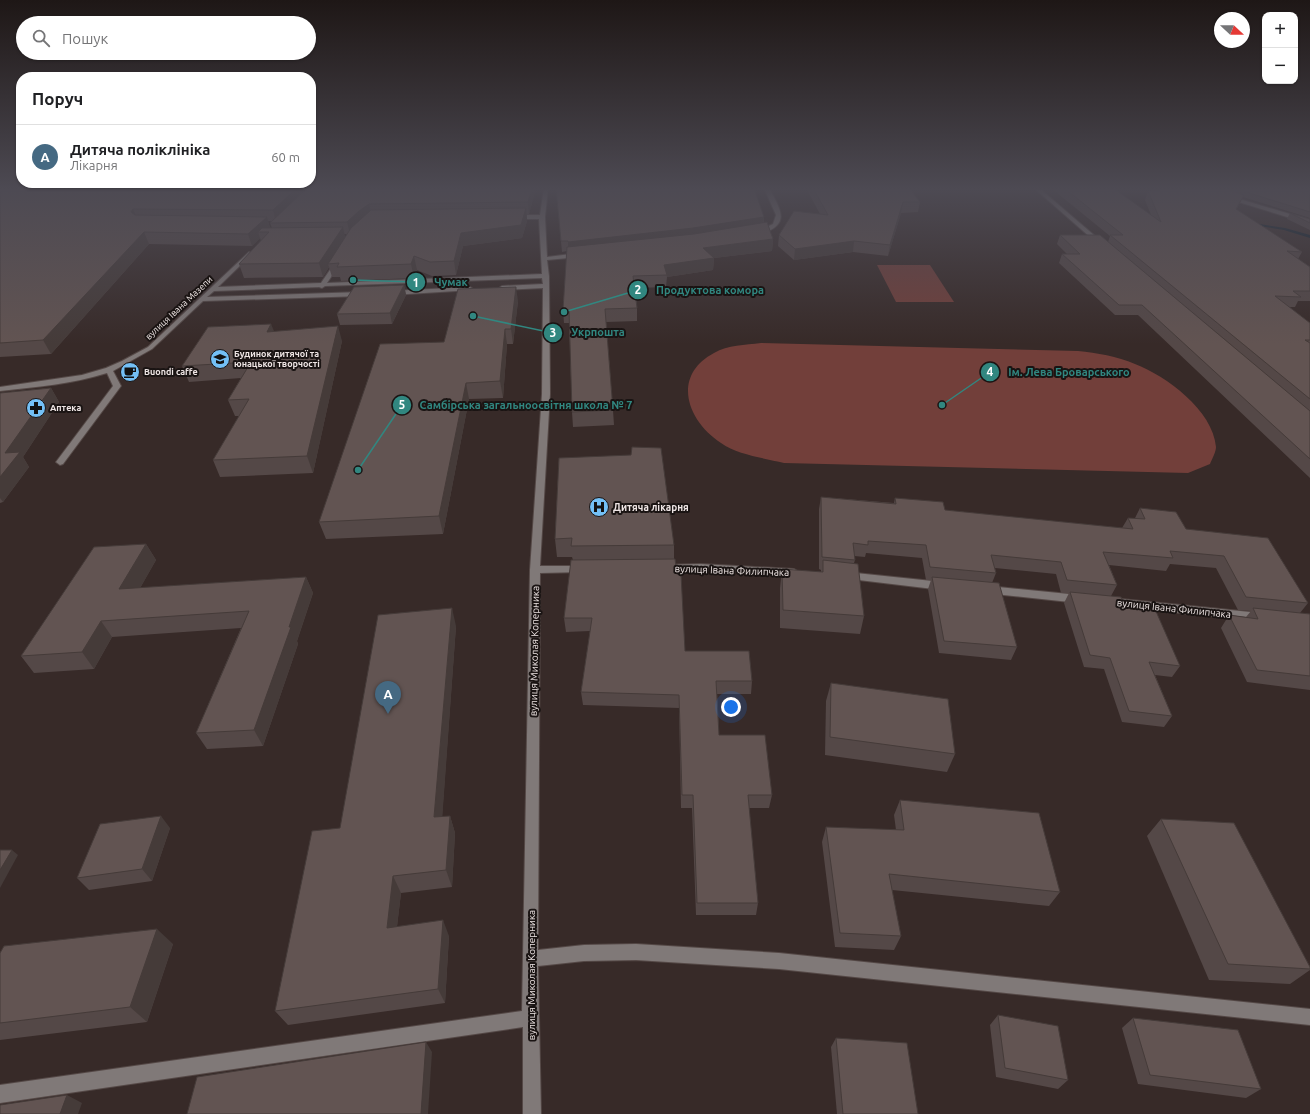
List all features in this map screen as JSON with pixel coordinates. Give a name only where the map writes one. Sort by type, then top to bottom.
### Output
[{"type":"street","name":"вулиця Миколая Коперника","points":[[532,1114],[532,1018],[530,959],[535,570],[546,394],[546,281],[544,240]]},
{"type":"street","points":[[1097,240],[1107,249]]},
{"type":"street","name":"вулиця Івана Мазепи","points":[[0,389],[79,378],[109,370],[150,348],[255,248]]},
{"type":"street","points":[[545,259],[584,254]]},
{"type":"street","points":[[322,286],[342,256]]},
{"type":"street","points":[[212,290],[546,281]]},
{"type":"street","points":[[491,288],[546,281]]},
{"type":"street","points":[[382,293],[476,289]]},
{"type":"street","points":[[203,299],[367,294]]},
{"type":"street","points":[[60,462],[117,386],[109,370]]},
{"type":"street","name":"вулиця Івана Филипчака","points":[[653,568],[700,567],[808,573]]},
{"type":"street","points":[[535,570],[590,569]]},
{"type":"street","points":[[839,576],[949,586]]},
{"type":"street","name":"вулиця Івана Филипчака","points":[[980,590],[1271,618]]},
{"type":"street","points":[[530,959],[584,953],[636,952],[779,961],[1310,1017]]},
{"type":"street","points":[[0,1094],[532,1018]]},
{"type":"shaded area","points":[[877,265],[930,265],[954,302],[896,302]]},
{"type":"shaded area","points":[[761,343],[1078,351],[1114,357],[1147,369],[1186,396],[1206,420],[1213,433],[1216,447],[1210,464],[1188,473],[784,463],[760,458],[728,447],[709,434],[693,411],[689,398],[688,386],[692,374],[701,363],[719,350]]},
{"type":"building","points":[[0,240],[137,240],[43,340],[0,343]]},
{"type":"building","points":[[262,240],[334,240],[319,263],[239,264]]},
{"type":"building","points":[[343,240],[459,240],[454,261],[430,262],[414,256],[411,264],[337,267],[339,263],[328,264]]},
{"type":"building","points":[[561,240],[586,240],[568,242]]},
{"type":"building","points":[[636,240],[765,240],[703,248],[714,258],[664,265],[667,275],[633,276],[637,308],[605,309],[613,410],[572,412],[569,310],[563,310],[567,247]]},
{"type":"building","points":[[785,240],[892,240],[890,245],[854,241],[795,249]]},
{"type":"building","points":[[1065,240],[1106,240],[1310,411],[1310,459],[1142,305],[1119,305],[1062,254],[1080,254]]},
{"type":"building","points":[[1116,240],[1284,240],[1302,252],[1287,251],[1310,267],[1310,291],[1293,291],[1301,297],[1275,296],[1310,323],[1310,340],[1305,340],[1310,343],[1310,399]]},
{"type":"building","points":[[404,285],[390,313],[337,314],[354,287]]},
{"type":"building","points":[[516,287],[511,329],[505,329],[500,381],[466,383],[439,516],[319,522],[380,344],[444,342],[458,289]]},
{"type":"building","points":[[271,324],[267,332],[338,326],[307,456],[213,460],[249,399],[228,400],[251,362],[182,366],[208,327]]},
{"type":"building","points":[[51,388],[5,453],[20,452],[0,477],[0,393]]},
{"type":"building","points":[[632,447],[661,448],[674,545],[571,546],[572,538],[555,539],[559,458],[631,455]]},
{"type":"building","points":[[821,497],[896,504],[895,498],[943,502],[945,510],[1133,529],[1128,518],[1145,519],[1140,508],[1176,512],[1186,529],[1268,538],[1308,603],[1246,597],[1224,556],[1170,551],[1173,558],[1103,552],[1117,585],[1067,580],[1061,562],[991,555],[996,573],[930,567],[926,545],[868,541],[868,545],[853,543],[855,560],[822,557]]},
{"type":"building","points":[[146,544],[119,589],[306,577],[289,627],[291,627],[254,730],[196,733],[249,611],[101,621],[82,652],[21,656],[94,547]]},
{"type":"building","points":[[675,559],[677,574],[681,574],[685,651],[749,651],[752,681],[716,681],[719,735],[765,735],[772,795],[748,795],[758,903],[697,903],[693,795],[682,795],[679,695],[581,692],[592,618],[564,618],[571,560]]},
{"type":"building","points":[[823,560],[858,564],[864,616],[783,610],[782,569],[823,572]]},
{"type":"building","points":[[932,577],[999,583],[1017,647],[944,641]]},
{"type":"building","points":[[1070,592],[1121,597],[1125,606],[1155,609],[1180,666],[1149,662],[1172,716],[1129,711],[1110,658],[1090,655]]},
{"type":"building","points":[[452,608],[434,817],[450,816],[446,870],[393,876],[387,928],[443,920],[438,989],[275,1011],[312,831],[340,828],[378,615]]},
{"type":"building","points":[[1253,608],[1310,614],[1310,676],[1257,670],[1229,615],[1258,619]]},
{"type":"building","points":[[831,683],[948,699],[955,754],[830,737]]},
{"type":"building","points":[[900,800],[1039,813],[1060,892],[889,874],[901,936],[840,933],[826,827],[904,830]]},
{"type":"building","points":[[161,816],[142,869],[77,878],[100,824]]},
{"type":"building","points":[[1161,819],[1234,823],[1310,969],[1228,964]]},
{"type":"building","points":[[0,850],[12,850],[0,870]]},
{"type":"building","points":[[157,929],[130,1007],[0,1023],[0,953],[4,946]]},
{"type":"building","points":[[998,1015],[1058,1026],[1068,1080],[1005,1068]]},
{"type":"building","points":[[1133,1018],[1238,1030],[1261,1089],[1150,1075]]},
{"type":"building","points":[[836,1038],[907,1043],[918,1114],[843,1114]]},
{"type":"building","points":[[426,1042],[421,1114],[187,1114],[197,1077]]},
{"type":"building","points":[[67,1095],[60,1114],[0,1114],[0,1105]]},
{"type":"place","name":"Чумак","points":[[353,280]]},
{"type":"place","name":"Продуктова комора","points":[[564,312]]},
{"type":"place","name":"Укрпошта","points":[[473,316]]},
{"type":"place","name":"Будинок дитячої та юнацької творчості","points":[[220,359]]},
{"type":"place","name":"Buondi caffe","points":[[130,372]]},
{"type":"place","name":"Ім. Лева Броварського","points":[[942,405]]},
{"type":"place","name":"Аптека","points":[[36,408]]},
{"type":"place","name":"Самбірська загальноосвітня школа № 7","points":[[358,470]]},
{"type":"place","name":"Дитяча лікарня","points":[[599,507]]},
{"type":"place","name":"Дитяча поліклініка","points":[[388,714]]}]
